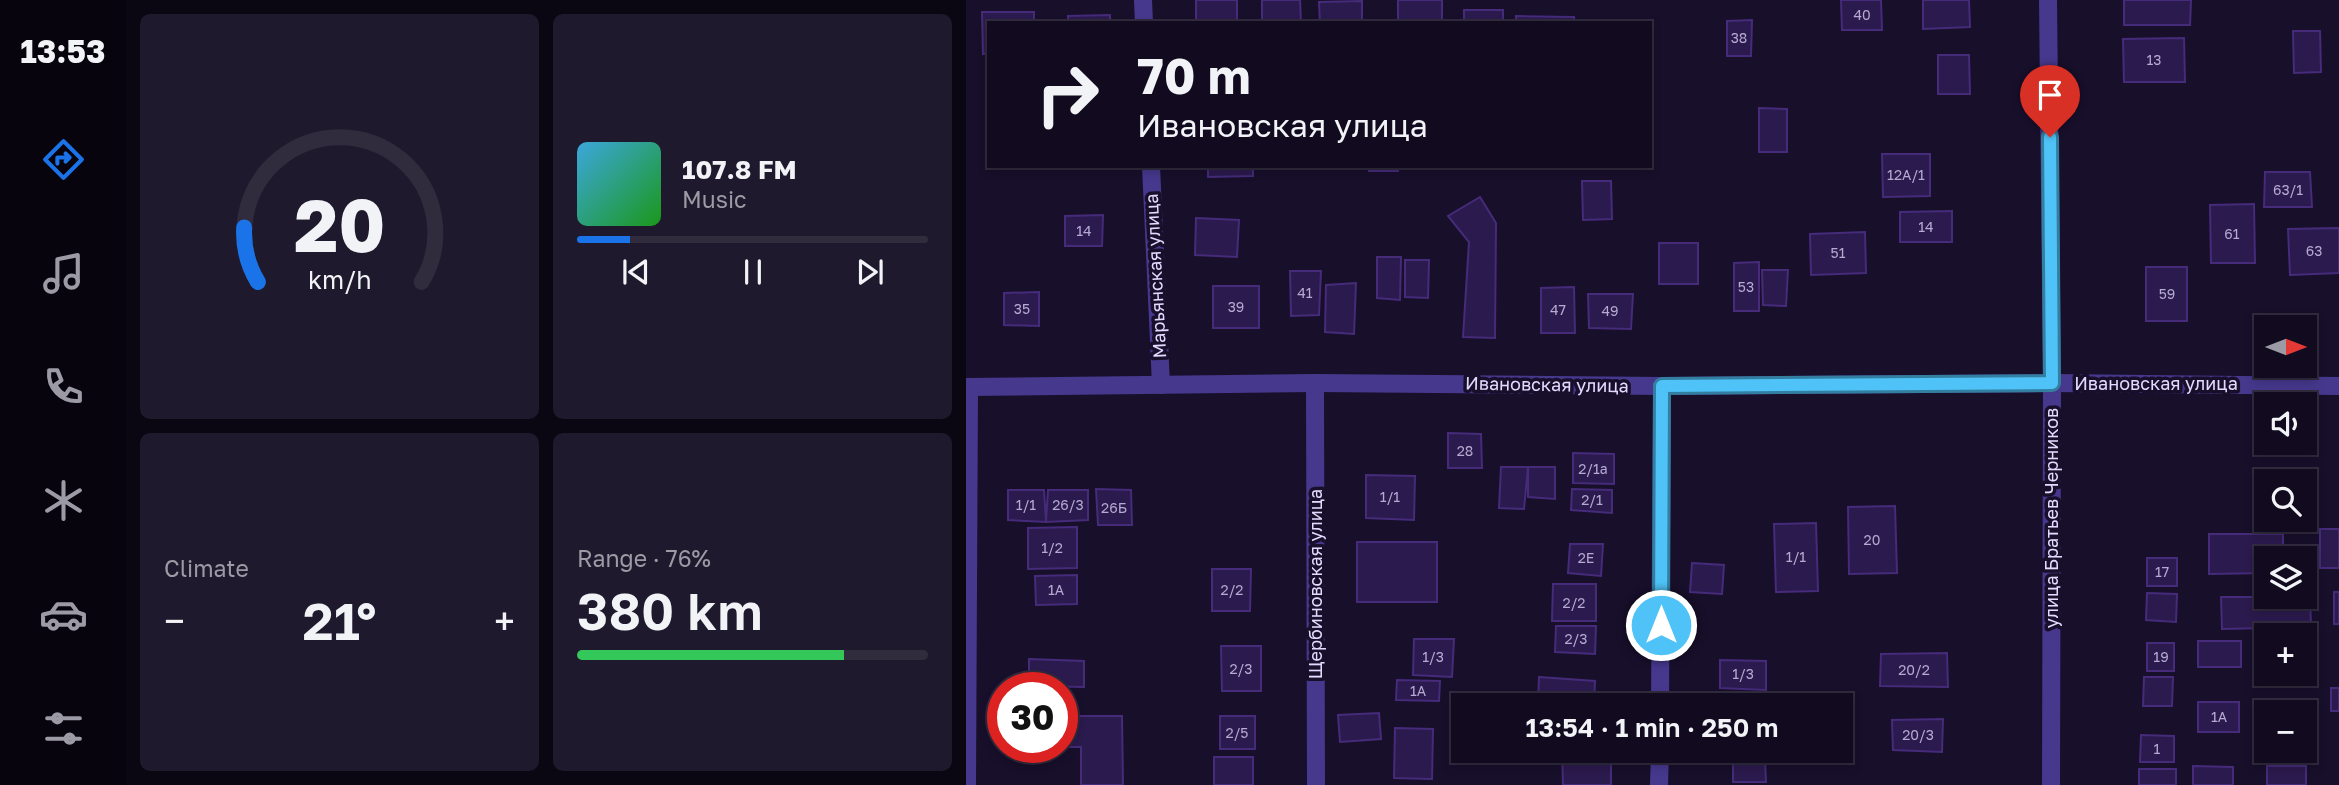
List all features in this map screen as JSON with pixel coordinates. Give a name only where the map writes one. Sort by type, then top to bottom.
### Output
[{"type":"street","points":[[1143,0],[1144,21]]},
{"type":"street","name":"улица Братьев Черников","points":[[2048,0],[2052,785]]},
{"type":"street","name":"Марьянская улица","points":[[1151,168],[1161,385]]},
{"type":"street","name":"Ивановская улица","points":[[967,387],[1315,383],[1662,386],[2052,383],[2339,386]]},
{"type":"street","name":"Щербиновская улица","points":[[1315,383],[1316,785]]},
{"type":"street","points":[[1660,693],[1662,386]]},
{"type":"street","points":[[967,387],[967,785]]},
{"type":"street","points":[[1659,785],[1660,763]]},
{"type":"building","points":[[1196,0],[1237,0],[1237,21],[1196,21]]},
{"type":"building","points":[[1262,0],[1300,0],[1301,21],[1262,21]]},
{"type":"building","points":[[1398,0],[1442,0],[1442,21],[1398,21]]},
{"type":"building","points":[[1841,0],[1881,0],[1882,30],[1842,30]]},
{"type":"building","points":[[1923,0],[1969,0],[1970,27],[1923,29]]},
{"type":"building","points":[[2124,0],[2191,0],[2190,25],[2124,25]]},
{"type":"building","points":[[1362,1],[1362,21],[1320,21],[1319,2]]},
{"type":"building","points":[[1464,10],[1503,10],[1503,21],[1464,21]]},
{"type":"building","points":[[982,12],[1034,12],[1034,21],[987,21],[987,53],[983,54]]},
{"type":"building","points":[[1110,15],[1110,21],[1068,21],[1068,16]]},
{"type":"building","points":[[1516,16],[1574,17],[1574,21],[1516,21]]},
{"type":"building","points":[[1752,20],[1751,56],[1727,56],[1727,21]]},
{"type":"building","points":[[2293,31],[2320,31],[2321,72],[2294,73]]},
{"type":"building","points":[[2184,38],[2185,82],[2124,82],[2123,39]]},
{"type":"building","points":[[1938,55],[1969,55],[1970,94],[1938,94]]},
{"type":"building","points":[[1759,108],[1787,109],[1787,152],[1759,152]]},
{"type":"building","points":[[1882,154],[1930,154],[1930,196],[1883,197]]},
{"type":"building","points":[[1208,168],[1253,168],[1253,176],[1208,177]]},
{"type":"building","points":[[1369,168],[1397,168],[1398,171],[1369,171]]},
{"type":"building","points":[[2265,172],[2310,172],[2312,207],[2264,207]]},
{"type":"building","points":[[1582,181],[1611,181],[1612,219],[1583,220]]},
{"type":"building","points":[[1480,197],[1496,223],[1495,338],[1463,337],[1469,242],[1448,216]]},
{"type":"building","points":[[2254,204],[2255,263],[2211,263],[2210,205]]},
{"type":"building","points":[[1952,211],[1952,242],[1900,242],[1900,212]]},
{"type":"building","points":[[1103,215],[1102,246],[1065,246],[1065,216]]},
{"type":"building","points":[[1196,218],[1239,220],[1237,257],[1195,255]]},
{"type":"building","points":[[2339,228],[2339,273],[2290,275],[2288,229]]},
{"type":"building","points":[[1865,232],[1866,273],[1811,275],[1810,234]]},
{"type":"building","points":[[1659,243],[1698,243],[1698,284],[1659,284]]},
{"type":"building","points":[[1377,257],[1401,257],[1400,300],[1377,298]]},
{"type":"building","points":[[1405,260],[1429,260],[1428,298],[1405,297]]},
{"type":"building","points":[[1759,262],[1759,311],[1734,311],[1734,263]]},
{"type":"building","points":[[2146,267],[2187,267],[2187,321],[2146,321]]},
{"type":"building","points":[[1762,270],[1788,270],[1786,306],[1763,305]]},
{"type":"building","points":[[1290,271],[1321,271],[1319,315],[1291,316]]},
{"type":"building","points":[[1356,283],[1354,334],[1325,332],[1326,285]]},
{"type":"building","points":[[1213,286],[1259,286],[1259,328],[1213,328]]},
{"type":"building","points":[[1574,287],[1575,333],[1541,333],[1541,288]]},
{"type":"building","points":[[1039,292],[1039,326],[1004,325],[1004,293]]},
{"type":"building","points":[[1588,294],[1633,294],[1631,329],[1589,328]]},
{"type":"building","points":[[1448,433],[1481,434],[1482,468],[1448,468]]},
{"type":"building","points":[[1573,453],[1614,454],[1614,484],[1573,483]]},
{"type":"building","points":[[1501,467],[1528,467],[1524,509],[1499,508]]},
{"type":"building","points":[[1528,467],[1555,467],[1555,499],[1528,497]]},
{"type":"building","points":[[1366,475],[1415,476],[1414,520],[1366,518]]},
{"type":"building","points":[[1096,489],[1131,490],[1132,525],[1098,525]]},
{"type":"building","points":[[1572,489],[1612,490],[1612,513],[1571,510]]},
{"type":"building","points":[[1008,490],[1044,490],[1046,522],[1008,520]]},
{"type":"building","points":[[1048,490],[1088,490],[1088,520],[1046,522]]},
{"type":"building","points":[[1895,506],[1897,573],[1849,574],[1848,507]]},
{"type":"building","points":[[1816,523],[1818,591],[1776,592],[1774,524]]},
{"type":"building","points":[[1077,527],[1077,568],[1028,569],[1028,528]]},
{"type":"building","points":[[2320,529],[2339,529],[2339,568],[2320,568]]},
{"type":"building","points":[[2209,534],[2283,534],[2283,546],[2254,546],[2254,573],[2209,574]]},
{"type":"building","points":[[1357,542],[1437,542],[1437,602],[1357,602]]},
{"type":"building","points":[[1570,544],[1603,544],[1601,576],[1568,573]]},
{"type":"building","points":[[2147,558],[2177,558],[2177,586],[2147,586]]},
{"type":"building","points":[[1692,563],[1724,565],[1722,594],[1690,592]]},
{"type":"building","points":[[1212,569],[1251,569],[1250,611],[1212,611]]},
{"type":"building","points":[[1077,575],[1077,604],[1036,605],[1035,576]]},
{"type":"building","points":[[1553,584],[1596,584],[1596,621],[1552,621]]},
{"type":"building","points":[[2334,592],[2339,592],[2339,624],[2334,624]]},
{"type":"building","points":[[2147,593],[2177,594],[2176,622],[2146,620]]},
{"type":"building","points":[[2221,597],[2254,597],[2254,609],[2310,609],[2311,623],[2254,623],[2254,628],[2222,629]]},
{"type":"building","points":[[1556,626],[1596,626],[1595,654],[1555,652]]},
{"type":"building","points":[[1414,639],[1454,639],[1452,677],[1413,675]]},
{"type":"building","points":[[2198,641],[2241,641],[2241,667],[2198,667]]},
{"type":"building","points":[[2147,643],[2174,643],[2174,671],[2147,671]]},
{"type":"building","points":[[1221,646],[1261,646],[1261,691],[1222,691]]},
{"type":"building","points":[[1947,653],[1948,687],[1880,686],[1881,654]]},
{"type":"building","points":[[1029,659],[1084,661],[1084,687],[1078,687],[1078,672],[1029,672]]},
{"type":"building","points":[[1720,660],[1766,661],[1766,690],[1720,688]]},
{"type":"building","points":[[1539,677],[1595,681],[1594,693],[1538,693]]},
{"type":"building","points":[[2144,677],[2173,677],[2172,706],[2143,706]]},
{"type":"building","points":[[1397,680],[1440,681],[1439,701],[1396,700]]},
{"type":"building","points":[[2331,688],[2339,688],[2339,711],[2331,711]]},
{"type":"building","points":[[2198,702],[2239,702],[2239,732],[2198,732]]},
{"type":"building","points":[[1379,713],[1381,739],[1340,742],[1338,715]]},
{"type":"building","points":[[1078,716],[1122,716],[1123,785],[1081,785],[1081,747],[1078,747]]},
{"type":"building","points":[[1220,716],[1255,716],[1255,749],[1220,749]]},
{"type":"building","points":[[1943,719],[1942,752],[1893,750],[1892,720]]},
{"type":"building","points":[[1395,728],[1433,729],[1432,779],[1394,778]]},
{"type":"building","points":[[2141,735],[2174,736],[2174,762],[2140,762]]},
{"type":"building","points":[[1214,757],[1253,757],[1253,785],[1214,785]]},
{"type":"building","points":[[1562,763],[1611,763],[1611,785],[1563,785]]},
{"type":"building","points":[[1733,763],[1765,763],[1766,782],[1733,782]]},
{"type":"building","points":[[2193,766],[2233,767],[2233,785],[2193,785]]},
{"type":"building","points":[[2267,766],[2306,766],[2306,785],[2267,785]]},
{"type":"building","points":[[2139,769],[2176,769],[2176,785],[2139,785]]},
{"type":"route","points":[[1661,625],[1662,386],[2052,383],[2050,137]]}]
